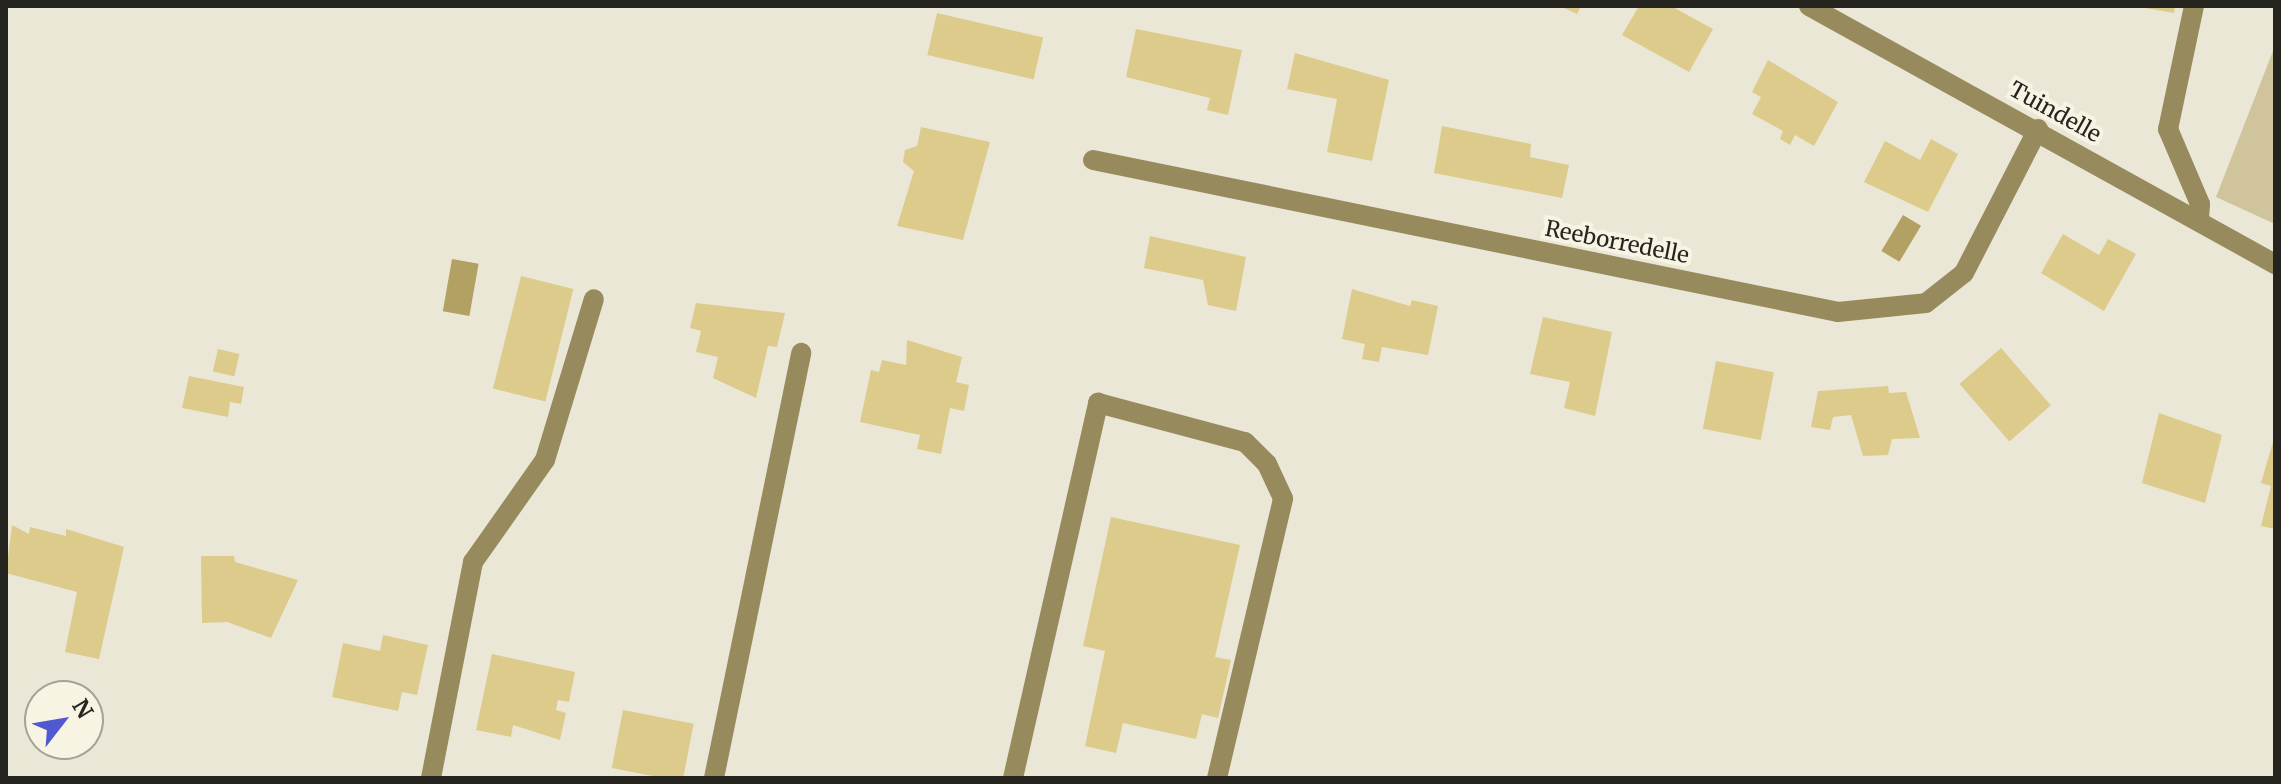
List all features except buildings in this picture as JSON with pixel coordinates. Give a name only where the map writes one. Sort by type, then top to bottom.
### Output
[{"type":"street","name":"Tuindelle","points":[[1809,6],[2038,129],[2275,264]]},
{"type":"street","points":[[2194,6],[2168,129],[2200,204],[2199,220]]},
{"type":"street","name":"Reeborredelle","points":[[1093,160],[1838,312],[1926,303],[1964,273],[2038,129]]},
{"type":"street","points":[[431,778],[473,562],[556,437],[594,299]]},
{"type":"street","points":[[714,778],[801,353]]},
{"type":"street","points":[[1013,778],[1098,403],[1245,442],[1267,464],[1283,499],[1217,778]]},
{"type":"shaded area","points":[[2275,46],[2275,224],[2216,197]]},
{"type":"shaded area","points":[[1903,215],[1921,226],[1899,262],[1881,251]]},
{"type":"shaded area","points":[[452,259],[479,264],[469,316],[443,311]]}]
